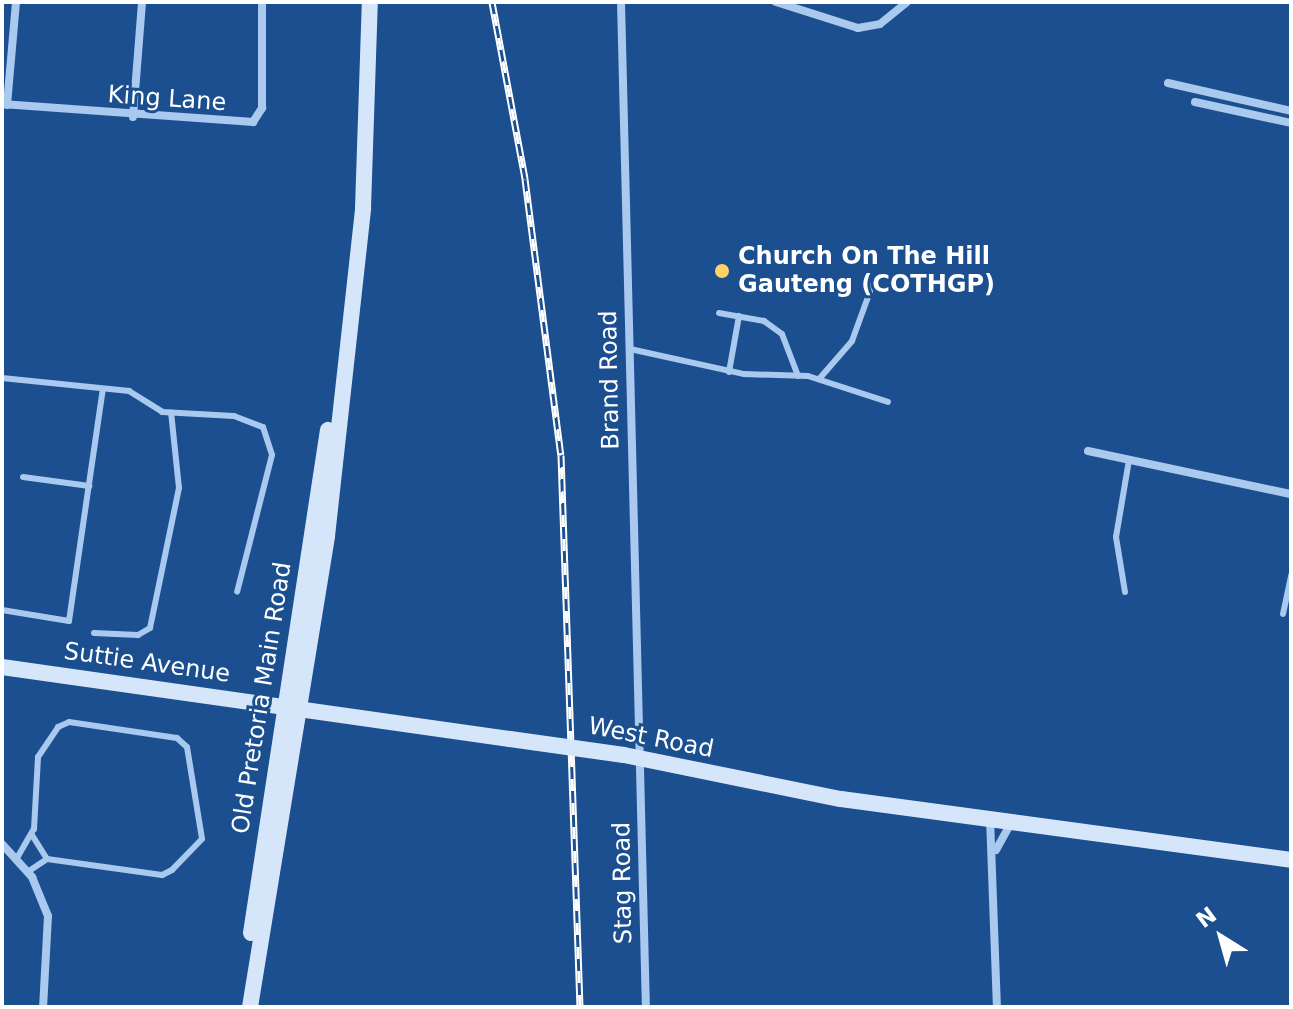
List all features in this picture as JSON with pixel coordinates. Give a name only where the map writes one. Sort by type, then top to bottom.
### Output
[{"type":"main road","name":"Old Pretoria Main Road","points":[[241,1007],[327,536],[337,398],[363,208],[370,2]]},
{"type":"main road","name":"Suttie Avenue","points":[[2,667],[294,708]]},
{"type":"main road","name":"Old Pretoria Main Road","points":[[250,1007],[294,708]]},
{"type":"main road","name":"West Road","points":[[294,708],[632,756],[841,799],[1291,860]]},
{"type":"street","points":[[5,104],[16,2]]},
{"type":"street","points":[[133,117],[142,2]]},
{"type":"street","name":"King Lane","points":[[5,104],[133,117],[253,122],[262,108],[262,2]]},
{"type":"street","name":"Brand Road","points":[[621,2],[630,349],[632,756]]},
{"type":"street","points":[[776,2],[858,28],[880,24],[907,2]]},
{"type":"street","points":[[1168,83],[1290,111],[1288,123],[1195,102]]},
{"type":"street","points":[[1088,451],[1291,494]]},
{"type":"street","name":"Stag Road","points":[[632,756],[646,1007]]},
{"type":"street","points":[[990,818],[996,850],[997,1007]]},
{"type":"street","points":[[996,850],[1012,822]]},
{"type":"street","points":[[2,844],[28,872],[48,916],[43,1007]]},
{"type":"lane","points":[[820,378],[852,341],[872,286]]},
{"type":"lane","points":[[719,313],[739,316],[782,334],[798,376]]},
{"type":"lane","points":[[729,372],[739,316]]},
{"type":"lane","points":[[630,349],[729,372],[820,378],[888,402]]},
{"type":"lane","points":[[2,378],[129,391],[171,412],[247,418],[263,427],[272,444],[237,592]]},
{"type":"lane","points":[[2,610],[69,621],[103,389]]},
{"type":"lane","points":[[94,633],[138,635],[150,628],[179,488],[171,412]]},
{"type":"lane","points":[[1125,592],[1116,537],[1129,460]]},
{"type":"lane","points":[[23,477],[89,486]]},
{"type":"lane","points":[[1283,614],[1291,575]]},
{"type":"lane","points":[[17,858],[32,835],[38,757],[58,727],[69,722],[177,738],[187,747],[202,839],[172,870],[162,875],[47,859],[28,872]]},
{"type":"lane","points":[[32,835],[47,859]]},
{"type":"railway","points":[[492,2],[525,179],[561,455],[580,1007]]},
{"type":"place","name":"Church On The Hill Gauteng (COTHGP)","points":[[722,271]]}]
